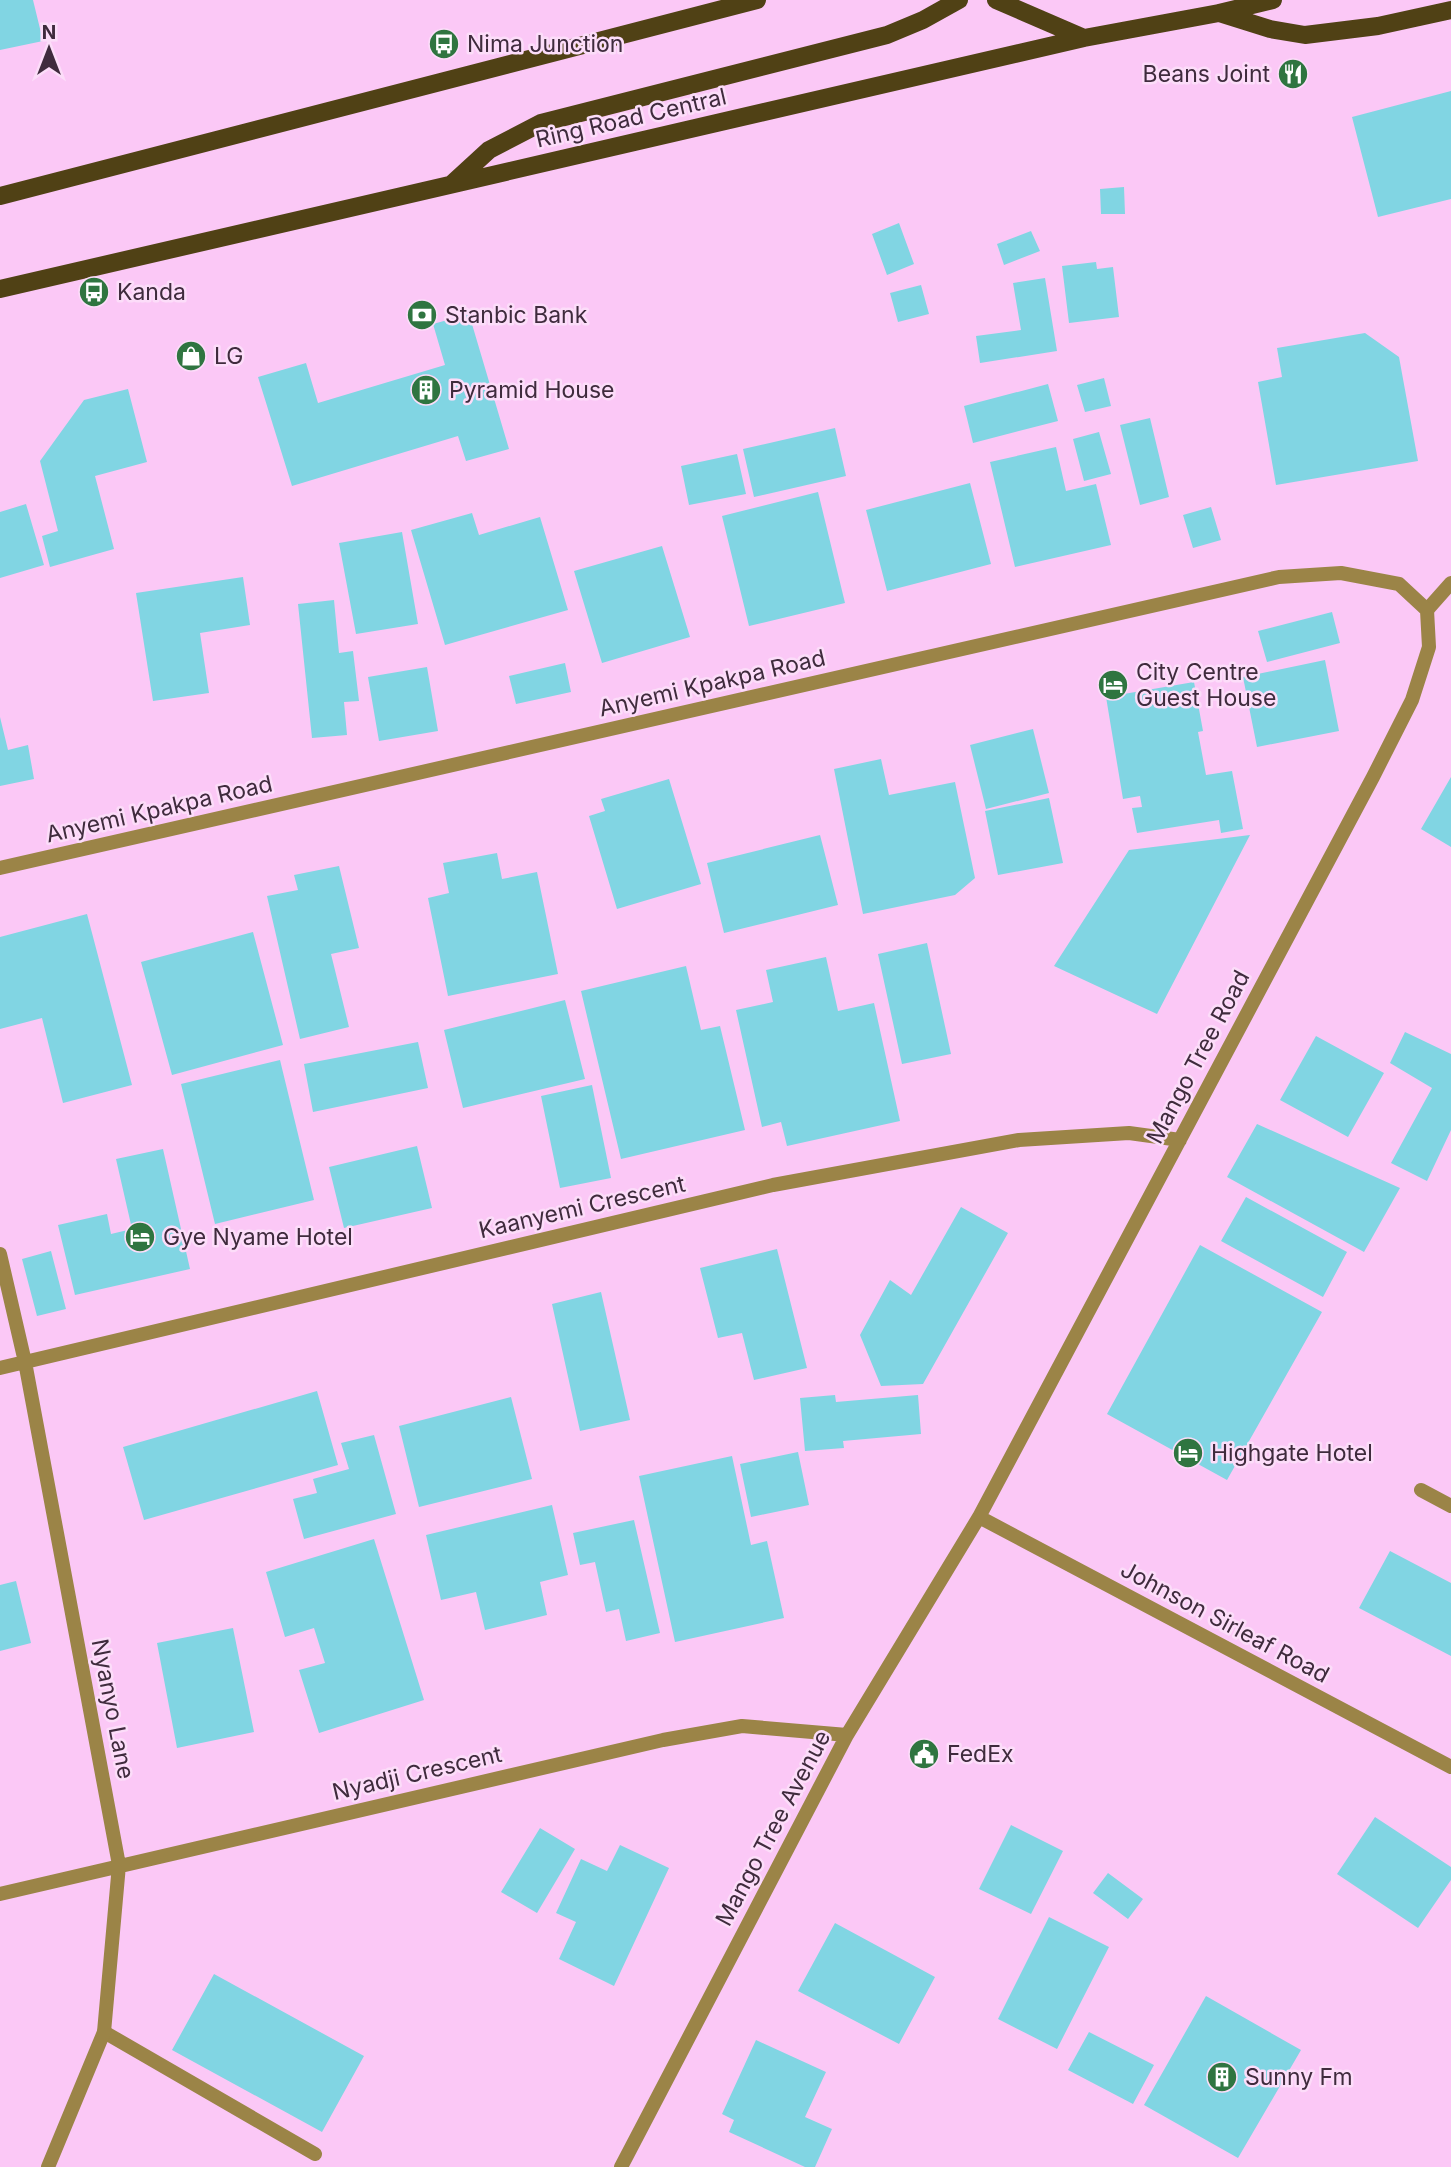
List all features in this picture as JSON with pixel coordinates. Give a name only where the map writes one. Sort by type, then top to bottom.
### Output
[{"type":"main road","points":[[450,185],[489,150],[541,123],[887,34],[923,20],[959,0]]},
{"type":"main road","points":[[996,0],[1084,37]]},
{"type":"main road","name":"Ring Road Central","points":[[0,289],[1084,37],[1219,13],[1273,0]]},
{"type":"main road","points":[[0,196],[750,1]]},
{"type":"main road","points":[[1219,13],[1270,29],[1305,35],[1378,26],[1451,10]]},
{"type":"street","name":"Anyemi Kpakpa Road","points":[[0,868],[1279,577],[1341,573],[1399,584],[1427,610]]},
{"type":"street","points":[[1427,610],[1451,583]]},
{"type":"street","name":"Mango Tree Road","points":[[979,1517],[1412,700],[1429,647],[1427,610]]},
{"type":"street","name":"Kaanyemi Crescent","points":[[0,1368],[787,1182],[1019,1140],[1129,1133],[1180,1140]]},
{"type":"street","name":"Nyanyo Lane","points":[[0,1254],[24,1362],[119,1865],[104,2032],[48,2167]]},
{"type":"street","points":[[1420,1490],[1451,1506]]},
{"type":"street","name":"Mango Tree Avenue","points":[[621,2167],[847,1735],[979,1517]]},
{"type":"street","name":"Johnson Sirleaf Road","points":[[979,1517],[1451,1767]]},
{"type":"street","name":"Nyadji Crescent","points":[[0,1894],[663,1740],[742,1726],[847,1735]]},
{"type":"street","points":[[104,2032],[315,2154]]},
{"type":"building","points":[[0,0],[33,0],[43,41],[0,50]]},
{"type":"building","points":[[1451,91],[1451,199],[1378,217],[1352,117]]},
{"type":"building","points":[[1124,187],[1125,214],[1101,214],[1100,189]]},
{"type":"building","points":[[899,223],[914,264],[887,275],[872,234]]},
{"type":"building","points":[[1031,231],[1040,251],[1004,265],[997,244]]},
{"type":"building","points":[[1096,262],[1097,269],[1113,267],[1119,317],[1069,323],[1062,266]]},
{"type":"building","points":[[1045,278],[1057,351],[980,363],[976,336],[1021,330],[1013,283]]},
{"type":"building","points":[[921,285],[929,314],[898,322],[890,293]]},
{"type":"building","name":"Pyramid House","points":[[469,314],[509,449],[466,461],[458,436],[292,486],[258,377],[306,363],[318,403],[445,365],[433,324]]},
{"type":"building","points":[[1365,333],[1399,357],[1418,461],[1276,485],[1258,382],[1282,377],[1277,348]]},
{"type":"building","points":[[1104,378],[1111,406],[1085,412],[1077,385]]},
{"type":"building","points":[[1048,384],[1058,421],[973,443],[964,406]]},
{"type":"building","points":[[128,389],[147,462],[95,476],[114,549],[50,567],[42,536],[58,531],[40,461],[84,400]]},
{"type":"building","points":[[1150,418],[1169,497],[1140,505],[1120,425]]},
{"type":"building","points":[[835,428],[846,476],[754,497],[743,449]]},
{"type":"building","points":[[1099,432],[1111,474],[1084,481],[1073,439]]},
{"type":"building","points":[[1056,447],[1066,491],[1096,484],[1111,545],[1015,567],[990,462]]},
{"type":"building","points":[[737,454],[746,494],[689,505],[681,466]]},
{"type":"building","points":[[970,483],[991,564],[887,591],[866,510]]},
{"type":"building","points":[[818,492],[845,603],[749,626],[722,516]]},
{"type":"building","points":[[26,504],[44,565],[0,578],[0,512]]},
{"type":"building","points":[[1211,507],[1221,540],[1193,548],[1183,515]]},
{"type":"building","points":[[472,513],[479,535],[540,517],[568,610],[445,645],[411,530]]},
{"type":"building","points":[[402,532],[418,624],[356,634],[339,543]]},
{"type":"building","points":[[662,546],[690,637],[602,663],[574,571]]},
{"type":"building","points":[[243,577],[250,625],[200,633],[209,693],[153,701],[136,593]]},
{"type":"building","points":[[334,600],[339,653],[353,651],[359,701],[344,702],[347,735],[312,738],[298,604]]},
{"type":"building","points":[[1332,612],[1340,643],[1267,662],[1258,631]]},
{"type":"building","points":[[1325,660],[1339,731],[1257,747],[1243,677]]},
{"type":"building","points":[[565,663],[571,692],[516,704],[509,676]]},
{"type":"building","points":[[427,667],[438,731],[379,741],[368,677]]},
{"type":"building","points":[[1194,682],[1203,731],[1198,732],[1206,775],[1232,771],[1243,829],[1221,833],[1219,820],[1137,833],[1132,808],[1142,807],[1140,796],[1123,799],[1106,697]]},
{"type":"building","points":[[0,717],[8,750],[28,745],[34,779],[0,786]]},
{"type":"building","points":[[1033,729],[1049,793],[986,809],[970,745]]},
{"type":"building","points":[[881,759],[889,795],[955,782],[975,878],[955,895],[863,914],[834,769]]},
{"type":"building","points":[[1451,777],[1451,847],[1421,829]]},
{"type":"building","points":[[669,779],[701,884],[617,909],[589,816],[605,811],[601,799]]},
{"type":"building","points":[[1049,798],[1063,863],[998,875],[985,811]]},
{"type":"building","points":[[820,835],[838,905],[724,933],[707,863]]},
{"type":"building","points":[[1250,835],[1157,1014],[1054,966],[1129,850]]},
{"type":"building","points":[[497,853],[502,879],[537,872],[558,974],[448,996],[428,898],[449,893],[443,863]]},
{"type":"building","points":[[339,866],[359,948],[331,954],[349,1027],[300,1039],[267,896],[298,890],[294,875]]},
{"type":"building","points":[[87,914],[132,1085],[63,1103],[42,1018],[0,1029],[0,937]]},
{"type":"building","points":[[253,932],[283,1045],[172,1075],[141,962]]},
{"type":"building","points":[[927,943],[951,1054],[902,1064],[878,954]]},
{"type":"building","points":[[826,957],[838,1011],[874,1003],[900,1121],[787,1146],[781,1122],[762,1127],[736,1010],[773,1002],[766,970]]},
{"type":"building","points":[[686,966],[701,1030],[720,1026],[745,1130],[621,1159],[581,991]]},
{"type":"building","points":[[565,1000],[585,1079],[463,1108],[444,1030]]},
{"type":"building","points":[[1405,1032],[1451,1054],[1451,1130],[1427,1181],[1391,1163],[1432,1088],[1390,1063]]},
{"type":"building","points":[[1316,1036],[1384,1073],[1348,1137],[1280,1100]]},
{"type":"building","points":[[418,1042],[428,1088],[313,1112],[304,1064]]},
{"type":"building","points":[[280,1060],[314,1200],[215,1224],[181,1084]]},
{"type":"building","points":[[592,1085],[611,1178],[560,1188],[541,1096]]},
{"type":"building","points":[[1257,1124],[1400,1188],[1364,1252],[1227,1177]]},
{"type":"building","points":[[417,1146],[432,1208],[344,1228],[329,1167]]},
{"type":"building","points":[[163,1149],[190,1269],[75,1295],[58,1225],[107,1214],[111,1234],[132,1229],[116,1159]]},
{"type":"building","points":[[1246,1197],[1347,1252],[1323,1297],[1221,1241]]},
{"type":"building","points":[[961,1207],[1008,1233],[923,1384],[881,1386],[860,1335],[890,1280],[911,1295]]},
{"type":"building","points":[[1200,1245],[1322,1312],[1227,1480],[1107,1414]]},
{"type":"building","points":[[777,1249],[807,1368],[754,1380],[742,1333],[718,1338],[700,1268]]},
{"type":"building","points":[[51,1251],[66,1309],[37,1316],[22,1259]]},
{"type":"building","points":[[601,1292],[630,1420],[580,1431],[552,1304]]},
{"type":"building","points":[[317,1391],[338,1465],[144,1520],[123,1447]]},
{"type":"building","points":[[835,1395],[836,1402],[918,1395],[921,1434],[843,1441],[844,1448],[805,1451],[800,1398]]},
{"type":"building","points":[[511,1397],[532,1479],[419,1507],[399,1426]]},
{"type":"building","points":[[374,1435],[396,1514],[304,1539],[293,1499],[317,1493],[313,1479],[349,1469],[341,1443]]},
{"type":"building","points":[[798,1452],[809,1505],[751,1517],[740,1464]]},
{"type":"building","points":[[732,1456],[751,1545],[767,1541],[784,1618],[675,1642],[639,1476]]},
{"type":"building","points":[[552,1505],[568,1575],[540,1582],[547,1615],[485,1630],[476,1592],[441,1600],[426,1535]]},
{"type":"building","points":[[634,1520],[660,1633],[626,1641],[619,1609],[606,1612],[595,1562],[580,1565],[573,1533]]},
{"type":"building","points":[[374,1539],[424,1700],[319,1733],[299,1670],[325,1663],[314,1628],[285,1637],[266,1572]]},
{"type":"building","points":[[1390,1551],[1451,1583],[1451,1656],[1359,1608]]},
{"type":"building","points":[[16,1581],[31,1643],[0,1651],[0,1585]]},
{"type":"building","points":[[233,1628],[254,1732],[177,1748],[157,1643]]},
{"type":"building","points":[[1375,1817],[1451,1867],[1451,1880],[1418,1928],[1337,1874]]},
{"type":"building","points":[[1011,1825],[1063,1851],[1031,1914],[979,1889]]},
{"type":"building","points":[[540,1828],[575,1849],[537,1913],[501,1892]]},
{"type":"building","points":[[620,1845],[669,1868],[614,1986],[559,1959],[576,1922],[556,1913],[581,1859],[607,1871]]},
{"type":"building","points":[[1108,1873],[1143,1899],[1128,1919],[1093,1893]]},
{"type":"building","points":[[1049,1917],[1109,1947],[1057,2049],[998,2019]]},
{"type":"building","points":[[835,1923],[935,1977],[899,2044],[798,1991]]},
{"type":"building","points":[[214,1974],[364,2056],[322,2132],[172,2050]]},
{"type":"building","name":"Sunny Fm","points":[[1206,1996],[1301,2050],[1238,2158],[1144,2105]]},
{"type":"building","points":[[1089,2032],[1154,2065],[1133,2104],[1068,2070]]},
{"type":"building","points":[[756,2040],[826,2072],[805,2117],[832,2129],[815,2167],[805,2167],[729,2132],[734,2120],[722,2114]]},
{"type":"place","name":"Nima Junction","points":[[444,44]]},
{"type":"place","name":"Beans Joint","points":[[1293,74]]},
{"type":"place","name":"Kanda","points":[[94,292]]},
{"type":"place","name":"Stanbic Bank","points":[[422,315]]},
{"type":"place","name":"LG","points":[[191,356]]},
{"type":"place","name":"Pyramid House","points":[[426,390]]},
{"type":"place","name":"City Centre Guest House","points":[[1113,685]]},
{"type":"place","name":"Gye Nyame Hotel","points":[[140,1237]]},
{"type":"place","name":"Highgate Hotel","points":[[1188,1453]]},
{"type":"place","name":"FedEx","points":[[924,1754]]},
{"type":"place","name":"Sunny Fm","points":[[1222,2077]]}]
